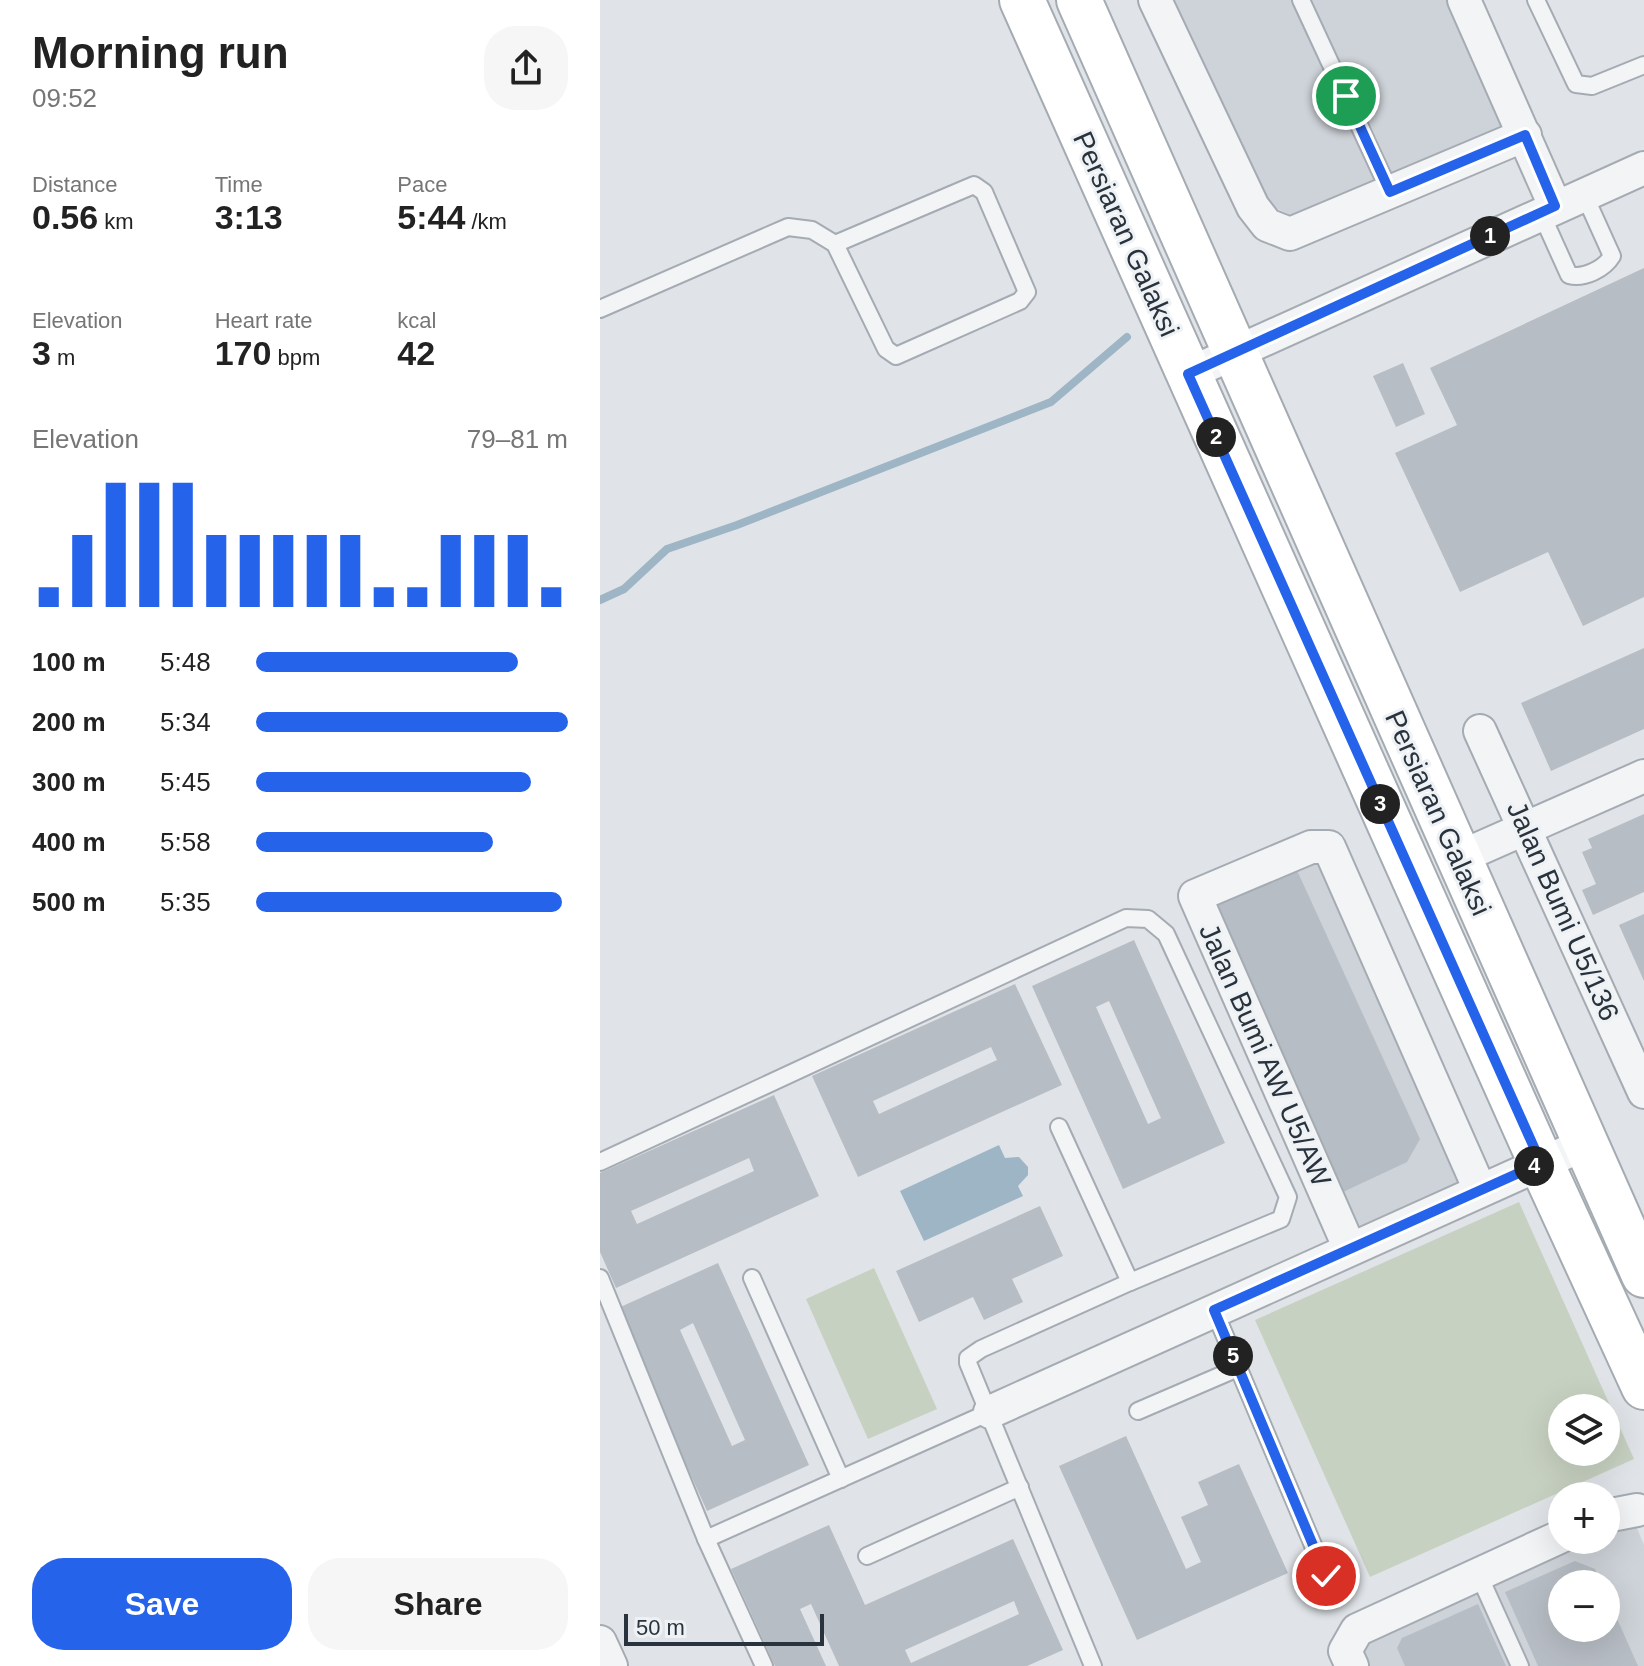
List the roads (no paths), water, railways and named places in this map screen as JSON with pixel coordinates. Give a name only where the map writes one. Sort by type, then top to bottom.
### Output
[{"type":"main road","name":"Persiaran Galaksi","points":[[1022,0],[1644,1387]]},
{"type":"main road","name":"Persiaran Galaksi","points":[[1079,0],[1644,1275]]},
{"type":"street","points":[[1155,0],[1253,207],[1267,225],[1290,234],[1525,135]]},
{"type":"street","points":[[1464,0],[1560,204]]},
{"type":"street","points":[[1188,374],[1644,168]]},
{"type":"street","name":"Jalan Bumi U5/136","points":[[1480,731],[1635,1044],[1644,1092]]},
{"type":"street","points":[[1458,858],[1644,776]]},
{"type":"street","name":"Jalan Bumi AW U5/AW","points":[[1350,1249],[1195,896],[1311,847],[1329,847],[1480,1190]]},
{"type":"street","points":[[990,1412],[1585,1144]]},
{"type":"street","points":[[1620,1515],[1642,1514]]},
{"type":"street","points":[[1352,1666],[1345,1651],[1357,1630],[1548,1542]]},
{"type":"street","points":[[600,1642],[611,1666]]},
{"type":"lane","points":[[1301,0],[1390,192]]},
{"type":"lane","points":[[1536,0],[1576,84],[1592,86],[1644,65]]},
{"type":"lane","points":[[600,309],[788,227],[812,230],[835,244],[886,349],[896,356],[1020,301],[1027,292],[984,192],[974,185],[835,244]]},
{"type":"lane","points":[[600,1162],[1126,918],[1148,919],[1166,934],[1288,1197],[1281,1219],[1130,1282],[981,1349],[968,1358],[1093,1666]]},
{"type":"lane","points":[[1059,1127],[1130,1282]]},
{"type":"lane","points":[[600,1278],[706,1539],[764,1666]]},
{"type":"lane","points":[[752,1278],[841,1479]]},
{"type":"lane","points":[[1214,1310],[1326,1576]]},
{"type":"lane","points":[[1138,1411],[1238,1368]]},
{"type":"lane","points":[[706,1539],[990,1412]]},
{"type":"lane","points":[[867,1556],[1020,1487]]},
{"type":"lane","points":[[1478,1573],[1520,1666]]},
{"type":"water","points":[[999,1145],[1005,1158],[1019,1157],[1028,1167],[1028,1175],[1018,1186],[1023,1196],[924,1241],[900,1191]]},
{"type":"waterway","points":[[600,600],[624,589],[667,549],[737,525],[1051,402],[1127,337]]}]
